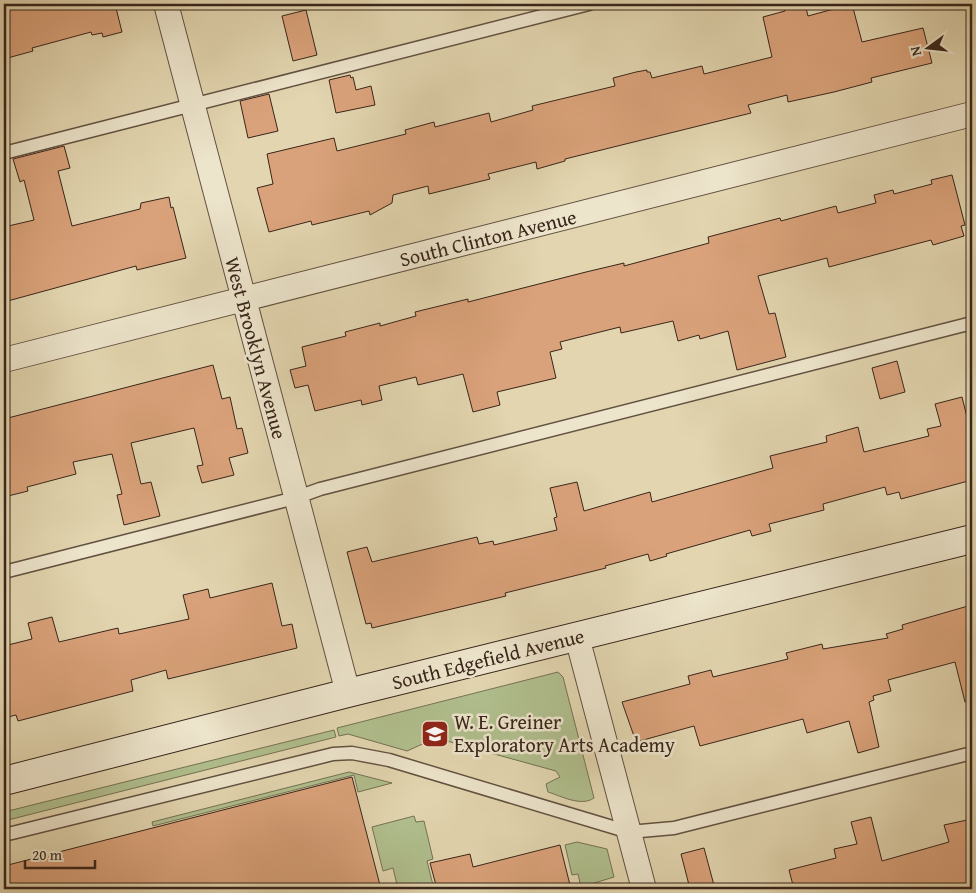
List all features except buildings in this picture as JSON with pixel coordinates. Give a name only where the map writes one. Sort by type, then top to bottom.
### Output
[{"type":"street","name":"West Brooklyn Avenue","points":[[166,4],[348,693]]},
{"type":"street","name":"South Clinton Avenue","points":[[4,360],[244,301],[972,114]]},
{"type":"street","name":"South Edgefield Avenue","points":[[4,781],[348,693],[972,538]]},
{"type":"street","points":[[577,637],[644,889]]},
{"type":"lane","points":[[4,153],[588,4]]},
{"type":"lane","points":[[4,572],[295,498],[320,489],[972,323]]},
{"type":"lane","points":[[4,835],[333,754],[352,753],[390,760],[629,832],[674,828],[972,753]]},
{"type":"green space","points":[[558,672],[563,677],[594,798],[589,800],[571,800],[548,792],[546,784],[560,777],[556,771],[436,738],[407,751],[348,734],[339,736],[337,728]]},
{"type":"green space","points":[[334,730],[336,737],[4,821],[4,812]]},
{"type":"green space","points":[[349,772],[392,783],[358,792],[354,775],[153,826],[152,822]]},
{"type":"green space","points":[[414,816],[416,822],[424,821],[433,859],[427,861],[434,889],[398,889],[393,868],[383,871],[372,827]]},
{"type":"green space","points":[[577,842],[607,849],[614,877],[581,887],[578,874],[572,875],[565,845]]},
{"type":"place","name":"W. E. Greiner Exploratory Arts Academy","points":[[435,734]]}]
